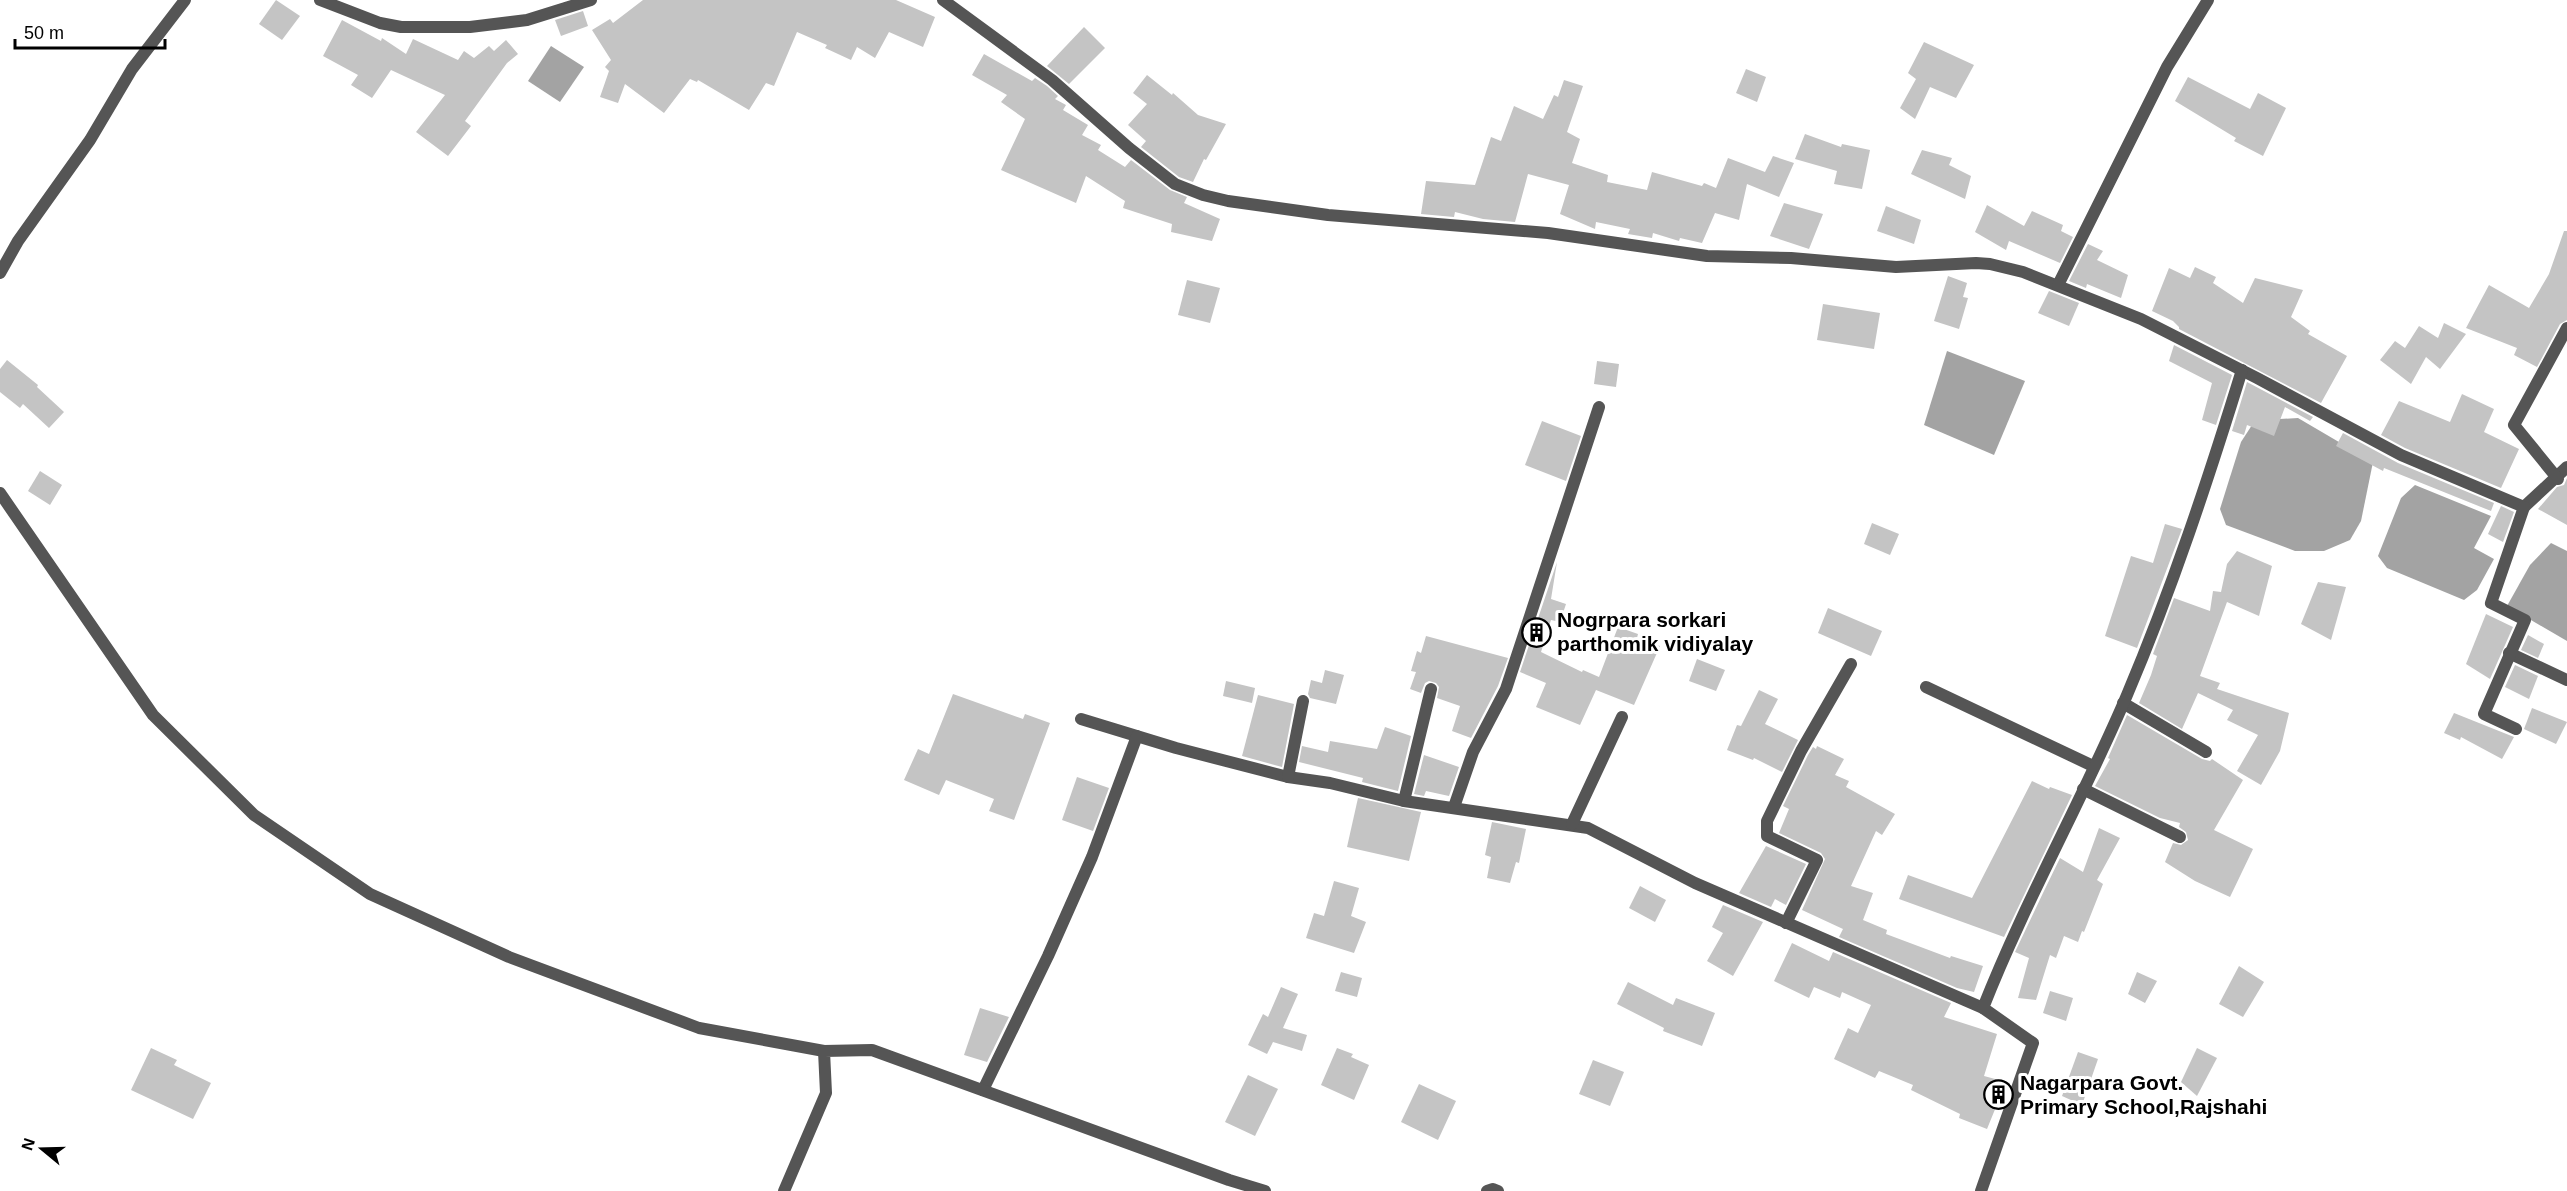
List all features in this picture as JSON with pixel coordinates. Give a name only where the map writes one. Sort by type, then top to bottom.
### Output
[{"type":"street","points":[[0,273],[18,241],[90,140],[132,69],[185,0]]},
{"type":"street","points":[[320,0],[380,23],[400,27],[470,27],[527,20],[591,0]]},
{"type":"street","points":[[943,0],[1052,80],[1129,148],[1175,184],[1203,195],[1228,201],[1328,215],[1548,233],[1707,256],[1791,258],[1896,267],[1990,264],[2023,272],[2157,326],[2401,455],[2524,507]]},
{"type":"street","points":[[2058,285],[2167,67],[2208,0]]},
{"type":"street","points":[[2557,478],[2514,425],[2567,328]]},
{"type":"street","points":[[1983,1008],[2008,945],[2123,703],[2192,530],[2242,370]]},
{"type":"street","points":[[1454,807],[1473,752],[1506,689],[1599,407]]},
{"type":"street","points":[[2516,729],[2484,714],[2525,621],[2492,603],[2524,507],[2567,466]]},
{"type":"street","points":[[1,496],[153,716],[254,814],[370,894],[509,957],[699,1028],[824,1051],[872,1050],[1229,1180],[1265,1191]]},
{"type":"street","points":[[2510,653],[2567,680]]},
{"type":"street","points":[[1785,923],[1817,860],[1767,836],[1767,821],[1801,750],[1851,664]]},
{"type":"street","points":[[1926,687],[2093,766]]},
{"type":"street","points":[[1404,801],[1431,689]]},
{"type":"street","points":[[1288,777],[1303,701]]},
{"type":"street","points":[[2123,703],[2206,752]]},
{"type":"street","points":[[1572,824],[1622,717]]},
{"type":"street","points":[[1081,719],[1288,777],[1330,783],[1404,801],[1588,828],[1695,883],[1983,1008],[2033,1043],[1980,1191]]},
{"type":"street","points":[[983,1090],[1048,956],[1092,857],[1137,736]]},
{"type":"street","points":[[2083,789],[2180,837]]},
{"type":"street","points":[[784,1191],[826,1093],[824,1051]]},
{"type":"street","points":[[1487,1191],[1493,1189],[1498,1191]]},
{"type":"shaded area","points":[[551,46],[584,67],[560,102],[528,81]]},
{"type":"shaded area","points":[[1947,351],[2025,381],[1994,455],[1924,425]]},
{"type":"shaded area","points":[[2298,418],[2373,462],[2361,521],[2350,540],[2324,551],[2295,551],[2226,525],[2220,509],[2241,442],[2252,425],[2263,420]]},
{"type":"shaded area","points":[[2415,485],[2491,516],[2474,548],[2494,559],[2477,590],[2464,600],[2387,568],[2378,556],[2401,498]]},
{"type":"shaded area","points":[[2551,543],[2567,551],[2567,641],[2507,606],[2530,565]]},
{"type":"building","points":[[276,0],[300,16],[282,40],[259,24]]},
{"type":"building","points":[[643,0],[896,0],[935,17],[923,47],[889,32],[875,58],[857,47],[851,60],[825,48],[827,45],[797,32],[774,86],[766,83],[749,110],[698,80],[697,82],[690,79],[664,113],[625,84],[618,103],[600,97],[609,71],[605,67],[611,60],[592,30],[610,19],[613,23]]},
{"type":"building","points":[[583,11],[588,26],[561,36],[555,20]]},
{"type":"building","points":[[342,20],[381,41],[382,38],[406,54],[413,39],[458,60],[464,51],[474,58],[489,46],[494,51],[506,40],[518,54],[507,63],[465,121],[471,126],[448,156],[416,132],[445,95],[391,70],[372,98],[351,85],[358,75],[323,56]]},
{"type":"building","points":[[1084,27],[1105,48],[1069,84],[1047,66]]},
{"type":"building","points":[[1924,42],[1974,65],[1956,98],[1930,87],[1915,119],[1900,108],[1916,79],[1908,73]]},
{"type":"building","points":[[984,54],[1032,81],[1035,78],[1047,86],[1058,96],[1055,99],[1066,105],[1063,110],[1088,125],[1082,135],[1101,145],[1098,150],[1125,167],[1131,160],[1170,190],[1187,197],[1184,203],[1220,219],[1212,241],[1171,232],[1172,224],[1123,208],[1125,201],[1086,176],[1076,203],[1001,170],[1025,119],[1001,102],[1007,95],[972,75]]},
{"type":"building","points":[[1746,69],[1766,77],[1757,102],[1736,93]]},
{"type":"building","points":[[1147,75],[1172,95],[1173,93],[1198,115],[1226,124],[1206,160],[1204,159],[1193,182],[1179,177],[1141,147],[1146,141],[1128,125],[1147,104],[1133,93]]},
{"type":"building","points":[[2188,77],[2250,109],[2258,93],[2286,108],[2263,156],[2234,141],[2236,138],[2175,101]]},
{"type":"building","points":[[1564,80],[1583,86],[1567,132],[1580,139],[1572,163],[1608,175],[1607,182],[1647,190],[1652,172],[1702,186],[1704,183],[1716,188],[1728,158],[1765,172],[1773,156],[1794,163],[1779,197],[1747,184],[1739,220],[1715,213],[1702,243],[1680,238],[1679,241],[1653,233],[1652,238],[1628,234],[1630,229],[1596,222],[1595,229],[1560,214],[1569,185],[1528,174],[1515,222],[1483,219],[1455,212],[1454,217],[1421,214],[1426,181],[1475,185],[1491,137],[1501,141],[1514,106],[1543,119],[1554,95],[1558,97]]},
{"type":"building","points":[[1805,134],[1841,147],[1842,144],[1870,150],[1862,189],[1834,184],[1837,171],[1795,159]]},
{"type":"building","points":[[1922,150],[1952,158],[1949,165],[1971,176],[1965,199],[1911,174]]},
{"type":"building","points":[[1784,203],[1823,214],[1809,249],[1770,236]]},
{"type":"building","points":[[1987,205],[2024,226],[2032,211],[2063,225],[2061,231],[2073,237],[2060,263],[2009,241],[2006,250],[1975,232]]},
{"type":"building","points":[[1886,206],[1921,220],[1914,244],[1877,231]]},
{"type":"building","points":[[2564,231],[2567,231],[2567,320],[2560,324],[2537,367],[2514,355],[2517,348],[2466,328],[2489,285],[2529,308],[2549,274]]},
{"type":"building","points":[[2088,244],[2103,251],[2097,260],[2128,275],[2121,298],[2087,284],[2086,288],[2069,281]]},
{"type":"building","points":[[2195,267],[2216,277],[2213,283],[2243,303],[2255,278],[2303,290],[2291,317],[2310,331],[2308,334],[2347,356],[2321,403],[2179,329],[2173,321],[2152,311],[2169,268],[2190,278]]},
{"type":"building","points":[[1948,276],[1967,283],[1963,297],[1968,298],[1959,329],[1934,321]]},
{"type":"building","points":[[1187,280],[1220,288],[1210,323],[1178,315]]},
{"type":"building","points":[[2049,291],[2079,303],[2069,326],[2038,313]]},
{"type":"building","points":[[1823,304],[1880,313],[1874,349],[1817,340]]},
{"type":"building","points":[[2444,323],[2466,334],[2440,369],[2426,357],[2411,384],[2380,360],[2395,341],[2405,348],[2419,326],[2438,338]]},
{"type":"building","points":[[2174,345],[2232,375],[2216,425],[2202,420],[2212,383],[2169,361]]},
{"type":"building","points":[[7,360],[38,385],[37,387],[64,412],[49,428],[23,404],[20,408],[0,392],[0,369]]},
{"type":"building","points":[[1597,361],[1619,364],[1616,387],[1594,384]]},
{"type":"building","points":[[2247,382],[2313,417],[2310,421],[2285,407],[2274,436],[2247,425],[2244,435],[2232,431]]},
{"type":"building","points":[[2462,394],[2494,409],[2484,432],[2519,449],[2501,488],[2405,448],[2381,435],[2399,401],[2450,422]]},
{"type":"building","points":[[1542,421],[1581,436],[1566,481],[1525,465]]},
{"type":"building","points":[[2343,433],[2398,463],[2494,503],[2491,511],[2384,468],[2383,471],[2336,446]]},
{"type":"building","points":[[40,471],[62,485],[50,505],[28,491]]},
{"type":"building","points":[[2567,478],[2567,525],[2538,509],[2557,487],[2564,485]]},
{"type":"building","points":[[2501,506],[2514,512],[2503,542],[2488,534]]},
{"type":"building","points":[[1872,523],[1899,534],[1890,555],[1864,544]]},
{"type":"building","points":[[2165,524],[2182,529],[2137,648],[2105,636],[2131,556],[2153,563]]},
{"type":"building","points":[[2237,551],[2272,566],[2259,616],[2227,602],[2200,676],[2220,683],[2217,689],[2289,713],[2280,751],[2261,785],[2237,771],[2258,735],[2227,720],[2233,710],[2198,693],[2182,729],[2139,703],[2151,675],[2157,656],[2153,654],[2174,598],[2210,611],[2213,591],[2221,592],[2227,564]]},
{"type":"building","points":[[1557,562],[1551,599],[1566,604],[1560,622],[1551,620],[1541,652],[1582,672],[1583,670],[1599,677],[1618,627],[1638,634],[1637,638],[1660,646],[1634,705],[1596,690],[1580,725],[1536,707],[1546,683],[1520,672]]},
{"type":"building","points":[[2318,582],[2346,587],[2331,640],[2301,624]]},
{"type":"building","points":[[1828,608],[1882,631],[1871,656],[1818,633]]},
{"type":"building","points":[[2486,614],[2513,627],[2490,679],[2466,664]]},
{"type":"building","points":[[2528,635],[2544,644],[2538,658],[2521,650]]},
{"type":"building","points":[[1426,636],[1508,658],[1498,686],[1471,738],[1452,731],[1460,706],[1437,698],[1439,687],[1436,683],[1429,681],[1425,683],[1421,693],[1410,689],[1416,672],[1411,671],[1417,651],[1421,653]]},
{"type":"building","points":[[1697,659],[1725,670],[1716,691],[1689,681]]},
{"type":"building","points":[[2515,665],[2538,676],[2529,699],[2505,687]]},
{"type":"building","points":[[1325,670],[1344,675],[1336,704],[1310,698],[1308,694],[1311,680],[1322,683]]},
{"type":"building","points":[[1226,681],[1255,688],[1252,703],[1223,696]]},
{"type":"building","points":[[1759,690],[1778,699],[1765,724],[1798,740],[1782,772],[1754,758],[1753,760],[1727,750],[1737,725],[1741,726]]},
{"type":"building","points":[[953,694],[1023,719],[1025,714],[1050,723],[1014,820],[989,811],[994,799],[946,780],[939,795],[904,780],[918,749],[929,754]]},
{"type":"building","points":[[1258,695],[1294,704],[1282,767],[1242,756]]},
{"type":"building","points":[[2532,708],[2567,722],[2556,744],[2524,729]]},
{"type":"building","points":[[2454,713],[2514,737],[2502,759],[2461,737],[2460,740],[2444,733]]},
{"type":"building","points":[[2127,715],[2202,759],[2210,761],[2212,759],[2243,780],[2214,830],[2253,849],[2230,897],[2195,881],[2165,862],[2173,843],[2181,845],[2188,840],[2186,832],[2179,827],[2180,823],[2160,818],[2095,786],[2110,759],[2108,758]]},
{"type":"building","points":[[1385,727],[1411,736],[1398,791],[1362,782],[1363,778],[1299,762],[1302,746],[1328,752],[1330,741],[1377,749]]},
{"type":"building","points":[[1817,746],[1844,759],[1835,775],[1849,781],[1846,787],[1895,814],[1882,835],[1876,831],[1851,886],[1873,893],[1863,920],[1887,930],[1886,934],[1950,958],[1951,956],[1983,966],[1974,992],[1957,988],[1839,937],[1843,929],[1802,910],[1825,859],[1821,853],[1779,833],[1789,809],[1783,806],[1808,755],[1813,747],[1816,749]]},
{"type":"building","points":[[1424,755],[1459,767],[1449,796],[1426,791],[1424,796],[1414,794]]},
{"type":"building","points":[[1077,777],[1109,788],[1093,831],[1062,820]]},
{"type":"building","points":[[2032,781],[2049,789],[2050,787],[2072,795],[2004,937],[1899,899],[1908,875],[1972,898]]},
{"type":"building","points":[[1358,798],[1421,812],[1409,861],[1347,847]]},
{"type":"building","points":[[1492,822],[1526,829],[1519,863],[1516,862],[1510,883],[1487,878],[1491,857],[1485,855]]},
{"type":"building","points":[[2099,828],[2120,838],[2097,880],[2103,884],[2084,932],[2082,931],[2078,942],[2064,936],[2056,958],[2050,955],[2036,1000],[2018,998],[2029,958],[2015,952],[2043,893],[2060,858],[2083,872]]},
{"type":"building","points":[[1766,846],[1806,864],[1786,905],[1775,899],[1771,907],[1739,893]]},
{"type":"building","points":[[1334,881],[1359,888],[1351,916],[1366,922],[1354,953],[1306,938],[1314,913],[1324,916]]},
{"type":"building","points":[[1640,886],[1666,900],[1655,922],[1629,908]]},
{"type":"building","points":[[1723,905],[1763,922],[1733,976],[1707,961],[1723,933],[1712,927]]},
{"type":"building","points":[[1792,943],[1829,961],[1833,952],[1951,1003],[1944,1017],[1997,1034],[1984,1076],[2010,1083],[2003,1104],[1998,1102],[1987,1129],[1959,1118],[1960,1114],[1911,1090],[1913,1085],[1879,1071],[1875,1078],[1834,1059],[1848,1028],[1858,1033],[1871,1005],[1842,992],[1840,998],[1814,987],[1809,998],[1774,981]]},
{"type":"building","points":[[2239,966],[2264,982],[2243,1017],[2219,1004]]},
{"type":"building","points":[[1341,972],[1362,978],[1357,997],[1335,991]]},
{"type":"building","points":[[2137,972],[2157,981],[2145,1003],[2128,994]]},
{"type":"building","points":[[1628,982],[1673,1005],[1676,998],[1715,1013],[1702,1046],[1663,1031],[1664,1028],[1617,1004]]},
{"type":"building","points":[[1281,987],[1298,994],[1283,1028],[1307,1035],[1302,1051],[1273,1042],[1267,1054],[1248,1045],[1263,1014],[1268,1017]]},
{"type":"building","points":[[2050,991],[2073,998],[2066,1021],[2043,1013]]},
{"type":"building","points":[[980,1008],[1009,1017],[987,1062],[964,1055]]},
{"type":"building","points":[[151,1048],[177,1060],[174,1065],[211,1083],[193,1119],[131,1090]]},
{"type":"building","points":[[1337,1048],[1353,1054],[1351,1057],[1369,1065],[1354,1100],[1321,1085]]},
{"type":"building","points":[[2197,1048],[2217,1058],[2197,1096],[2181,1082]]},
{"type":"building","points":[[2078,1052],[2098,1059],[2082,1105],[2062,1096]]},
{"type":"building","points":[[1593,1060],[1624,1072],[1610,1106],[1579,1094]]},
{"type":"building","points":[[1248,1075],[1278,1089],[1255,1136],[1225,1122]]},
{"type":"building","points":[[1419,1084],[1456,1101],[1438,1140],[1401,1122]]},
{"type":"place","name":"Nogrpara sorkari parthomik vidiyalay","points":[[1536,632]]},
{"type":"place","name":"Nagarpara Govt. Primary School,Rajshahi","points":[[1999,1095]]}]
